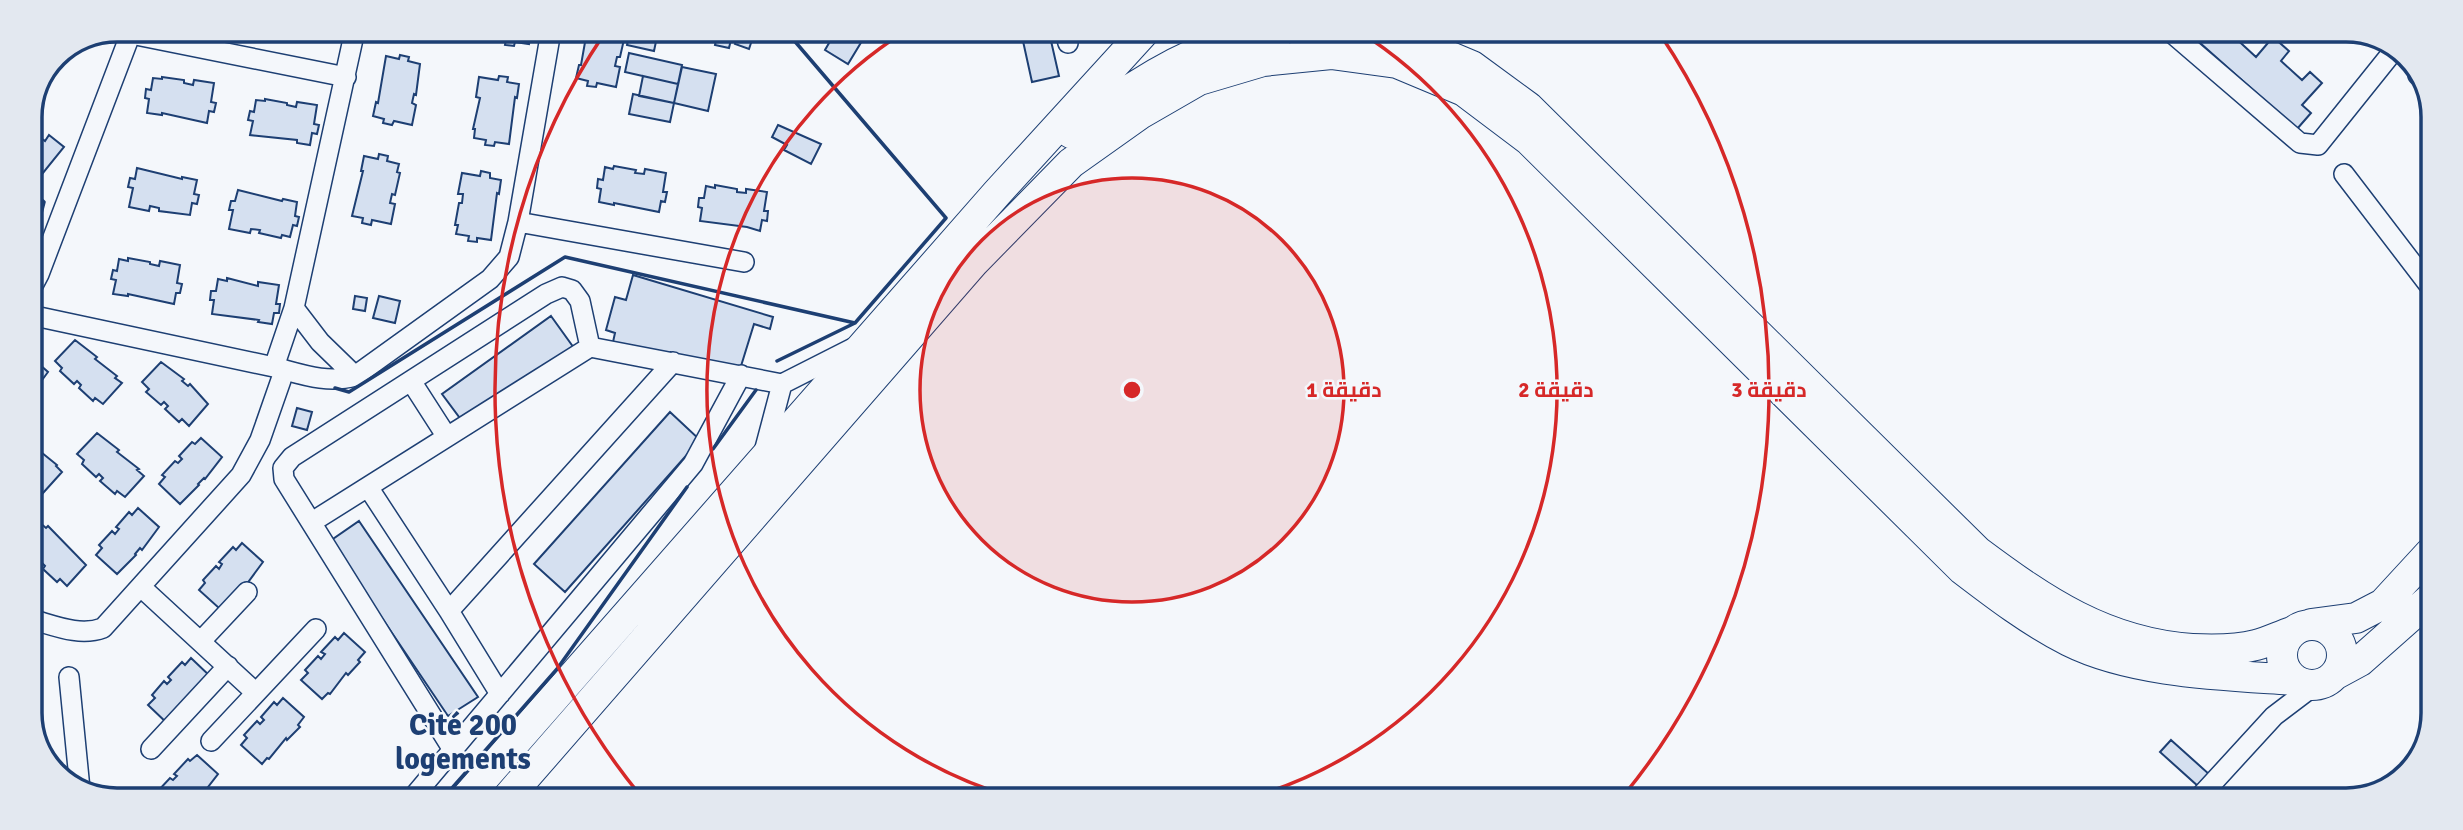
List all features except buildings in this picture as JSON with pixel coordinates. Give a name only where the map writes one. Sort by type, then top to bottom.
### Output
[{"type":"highway","points":[[475,788],[997,193],[1135,42]]},
{"type":"highway","points":[[997,193],[1095,114],[1169,65],[1227,42]]},
{"type":"highway","points":[[1416,42],[1472,66],[1528,107],[1977,551],[2035,594],[2105,631],[2167,647],[2211,650],[2255,646],[2302,628],[2356,618],[2383,604],[2421,563]]},
{"type":"highway","points":[[516,788],[974,262],[1071,163],[1140,114],[1199,80],[1263,61],[1331,54],[1397,63],[1464,91],[1529,141],[1962,569],[2014,608],[2070,642],[2130,662],[2221,675],[2315,680],[2360,661],[2421,607]]},
{"type":"highway","points":[[2320,625],[2337,638],[2343,654],[2341,664],[2315,680],[2287,672],[2283,663],[2285,640],[2302,628],[2320,625]]},
{"type":"street","points":[[42,266],[128,42]]},
{"type":"street","points":[[180,42],[346,77]]},
{"type":"street","points":[[42,623],[91,633],[103,628],[241,475],[260,440],[294,308],[353,42]]},
{"type":"street","points":[[42,318],[277,373],[328,380],[355,376],[490,278],[509,257],[518,222],[549,42]]},
{"type":"street","points":[[2183,42],[2300,143],[2309,146],[2318,145],[2389,56]]},
{"type":"street","points":[[2344,174],[2421,275]]},
{"type":"street","points":[[518,222],[744,262]]},
{"type":"street","points":[[453,750],[284,479],[283,468],[292,457],[546,294],[562,287],[572,290],[580,301],[590,347]]},
{"type":"street","points":[[294,308],[320,342],[355,376]]},
{"type":"street","points":[[312,522],[590,347],[782,384],[868,341]]},
{"type":"street","points":[[449,611],[673,362]]},
{"type":"street","points":[[421,788],[693,464],[741,374]]},
{"type":"street","points":[[411,381],[447,437]]},
{"type":"street","points":[[762,461],[782,384]]},
{"type":"street","points":[[368,487],[500,694]]},
{"type":"street","points":[[141,587],[256,692]]},
{"type":"street","points":[[201,641],[247,592]]},
{"type":"street","points":[[211,741],[316,629]]},
{"type":"street","points":[[151,749],[228,666]]},
{"type":"street","points":[[69,677],[79,778]]},
{"type":"street","points":[[2208,788],[2274,716],[2315,680]]},
{"type":"wall","points":[[777,361],[855,323],[946,218],[795,42]]},
{"type":"wall","points":[[42,200],[42,210]]},
{"type":"wall","points":[[335,388],[349,392],[565,257],[855,323]]},
{"type":"wall","points":[[713,449],[756,390]]},
{"type":"wall","points":[[452,788],[557,669],[687,487]]},
{"type":"district","name":"Cité 200 logements","points":[[463,742]]}]
